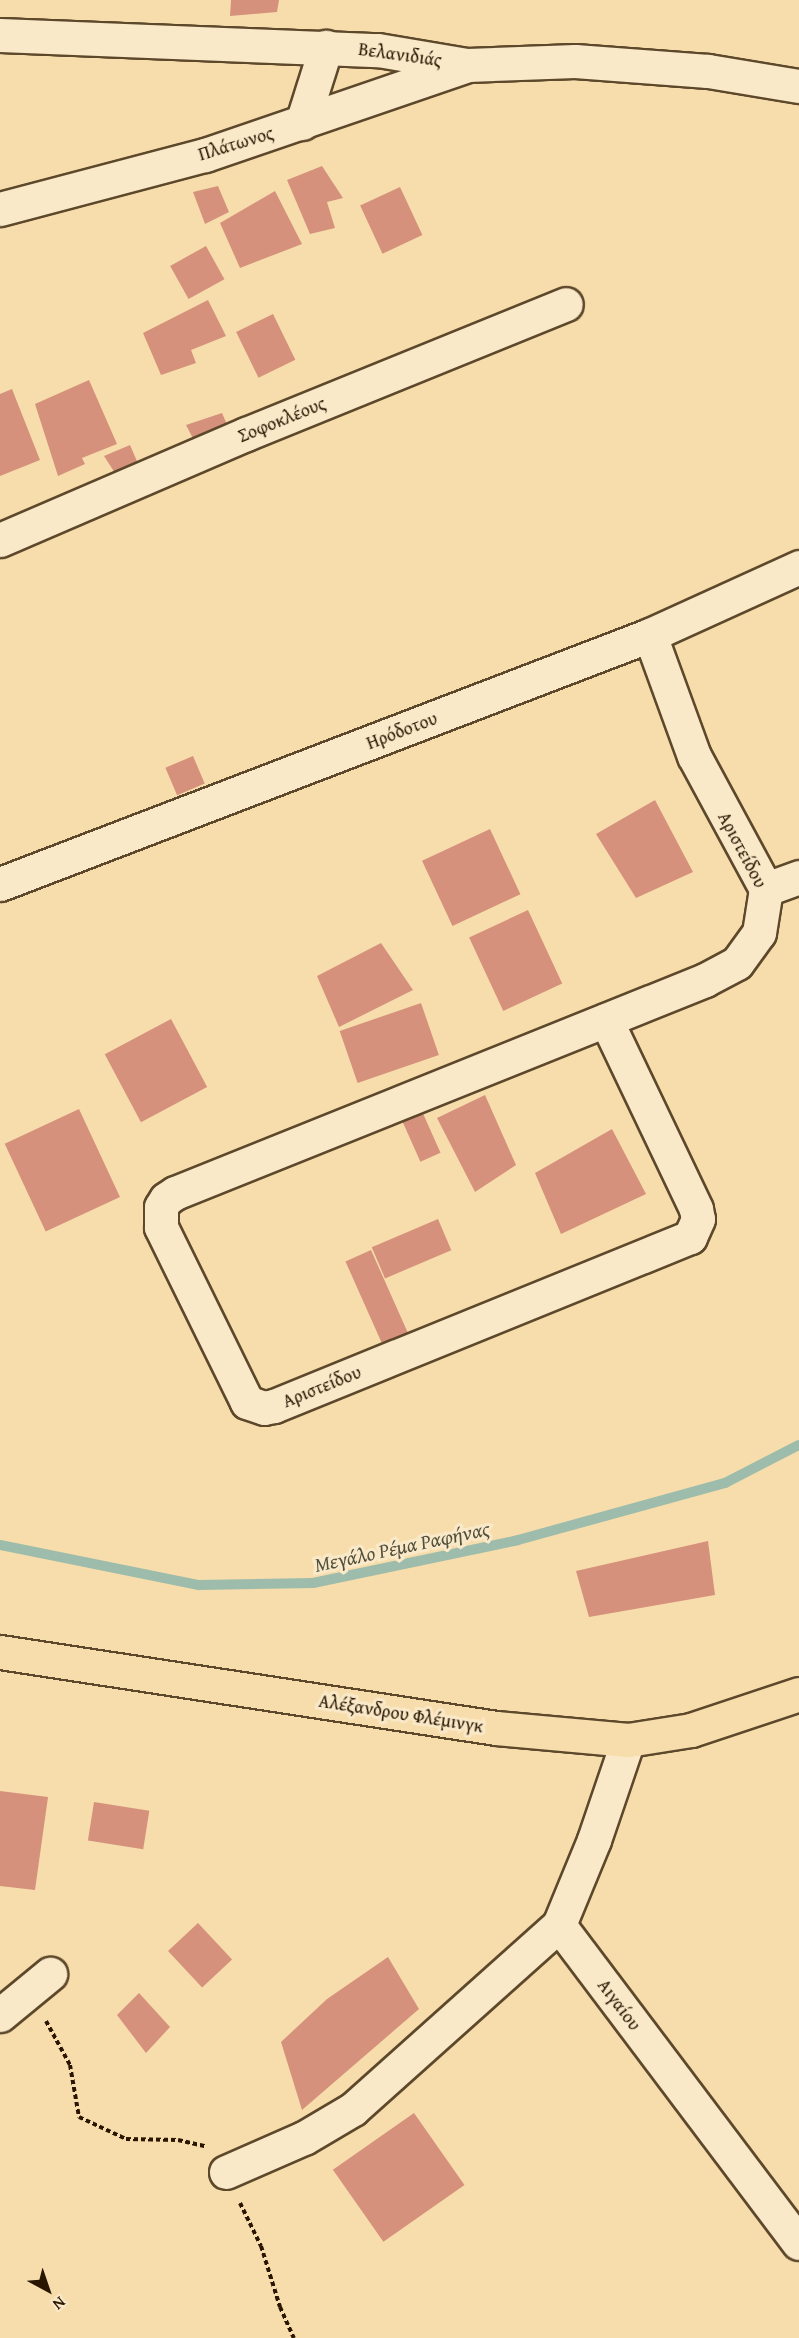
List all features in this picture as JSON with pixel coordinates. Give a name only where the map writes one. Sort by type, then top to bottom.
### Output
[{"type":"main road","name":"Αλέξανδρου Φλέμινγκ","points":[[0,1652],[496,1728],[628,1740],[691,1730],[799,1694]]},
{"type":"street","name":"Βελανιδιάς","points":[[0,35],[378,50],[467,65],[575,61],[708,71],[799,86]]},
{"type":"street","points":[[302,123],[326,47]]},
{"type":"street","name":"Πλάτωνος","points":[[0,208],[205,154],[302,123],[467,65]]},
{"type":"street","name":"Σοφοκλέους","points":[[0,540],[246,434],[566,304]]},
{"type":"street","name":"Ηρόδοτου","points":[[0,884],[650,635],[799,567]]},
{"type":"street","name":"Αριστείδου","points":[[606,1020],[696,1209],[698,1219],[690,1237],[274,1406],[264,1408],[247,1402],[161,1227],[161,1207],[166,1199],[606,1020],[737,963],[759,933],[766,889],[694,756],[650,635]]},
{"type":"street","points":[[766,889],[799,877]]},
{"type":"street","points":[[226,2172],[304,2138],[352,2109],[559,1925],[594,1840],[628,1740]]},
{"type":"street","name":"Αιγαίου","points":[[559,1925],[799,2243]]},
{"type":"street","points":[[0,2014],[38,1984]]},
{"type":"path","points":[[38,1984],[54,2032],[70,2065],[79,2117],[126,2139],[178,2140],[207,2147],[226,2172],[261,2246],[280,2307],[294,2338]]},
{"type":"building","points":[[231,0],[279,0],[277,12],[230,16]]},
{"type":"building","points":[[322,166],[343,198],[327,202],[335,228],[310,234],[287,180]]},
{"type":"building","points":[[218,186],[229,212],[205,224],[193,192]]},
{"type":"building","points":[[400,187],[422,235],[383,254],[360,206]]},
{"type":"building","points":[[275,191],[302,244],[240,268],[220,223]]},
{"type":"building","points":[[206,246],[224,279],[189,299],[170,266]]},
{"type":"building","points":[[208,300],[226,336],[191,350],[196,363],[161,375],[143,333]]},
{"type":"building","points":[[273,314],[295,360],[259,378],[236,332]]},
{"type":"building","points":[[89,380],[117,444],[82,458],[85,464],[58,476],[35,404]]},
{"type":"building","points":[[12,389],[40,460],[0,476],[0,394]]},
{"type":"building","points":[[222,413],[233,438],[199,450],[186,425]]},
{"type":"building","points":[[130,445],[143,475],[122,484],[104,456]]},
{"type":"building","points":[[193,756],[205,784],[177,795],[165,768]]},
{"type":"building","points":[[655,800],[693,872],[636,898],[596,834]]},
{"type":"building","points":[[490,829],[520,894],[452,926],[422,861]]},
{"type":"building","points":[[528,910],[562,983],[503,1011],[469,937]]},
{"type":"building","points":[[381,943],[413,990],[339,1027],[317,976]]},
{"type":"building","points":[[421,1003],[439,1055],[358,1083],[340,1031]]},
{"type":"building","points":[[171,1019],[207,1087],[141,1122],[105,1054]]},
{"type":"building","points":[[485,1095],[516,1165],[475,1192],[437,1118]]},
{"type":"building","points":[[79,1109],[120,1197],[46,1232],[5,1144]]},
{"type":"building","points":[[421,1109],[441,1153],[420,1162],[401,1118]]},
{"type":"building","points":[[612,1129],[646,1194],[561,1234],[535,1173]]},
{"type":"building","points":[[438,1219],[451,1250],[385,1278],[372,1247]]},
{"type":"building","points":[[371,1250],[410,1338],[384,1349],[345,1261]]},
{"type":"building","points":[[708,1541],[715,1595],[589,1617],[576,1571]]},
{"type":"building","points":[[0,1791],[48,1797],[35,1890],[0,1886]]},
{"type":"building","points":[[94,1802],[149,1811],[143,1849],[88,1841]]},
{"type":"building","points":[[198,1923],[232,1960],[202,1988],[168,1951]]},
{"type":"building","points":[[388,1957],[419,2009],[302,2110],[281,2042],[327,1999]]},
{"type":"building","points":[[139,1993],[170,2027],[146,2053],[117,2015]]},
{"type":"building","points":[[414,2113],[464,2185],[383,2242],[333,2170]]},
{"type":"waterway","name":"Μεγάλο Ρέμα Ραφήνας","points":[[0,1545],[199,1585],[313,1583],[518,1540],[725,1483],[799,1445]]}]
